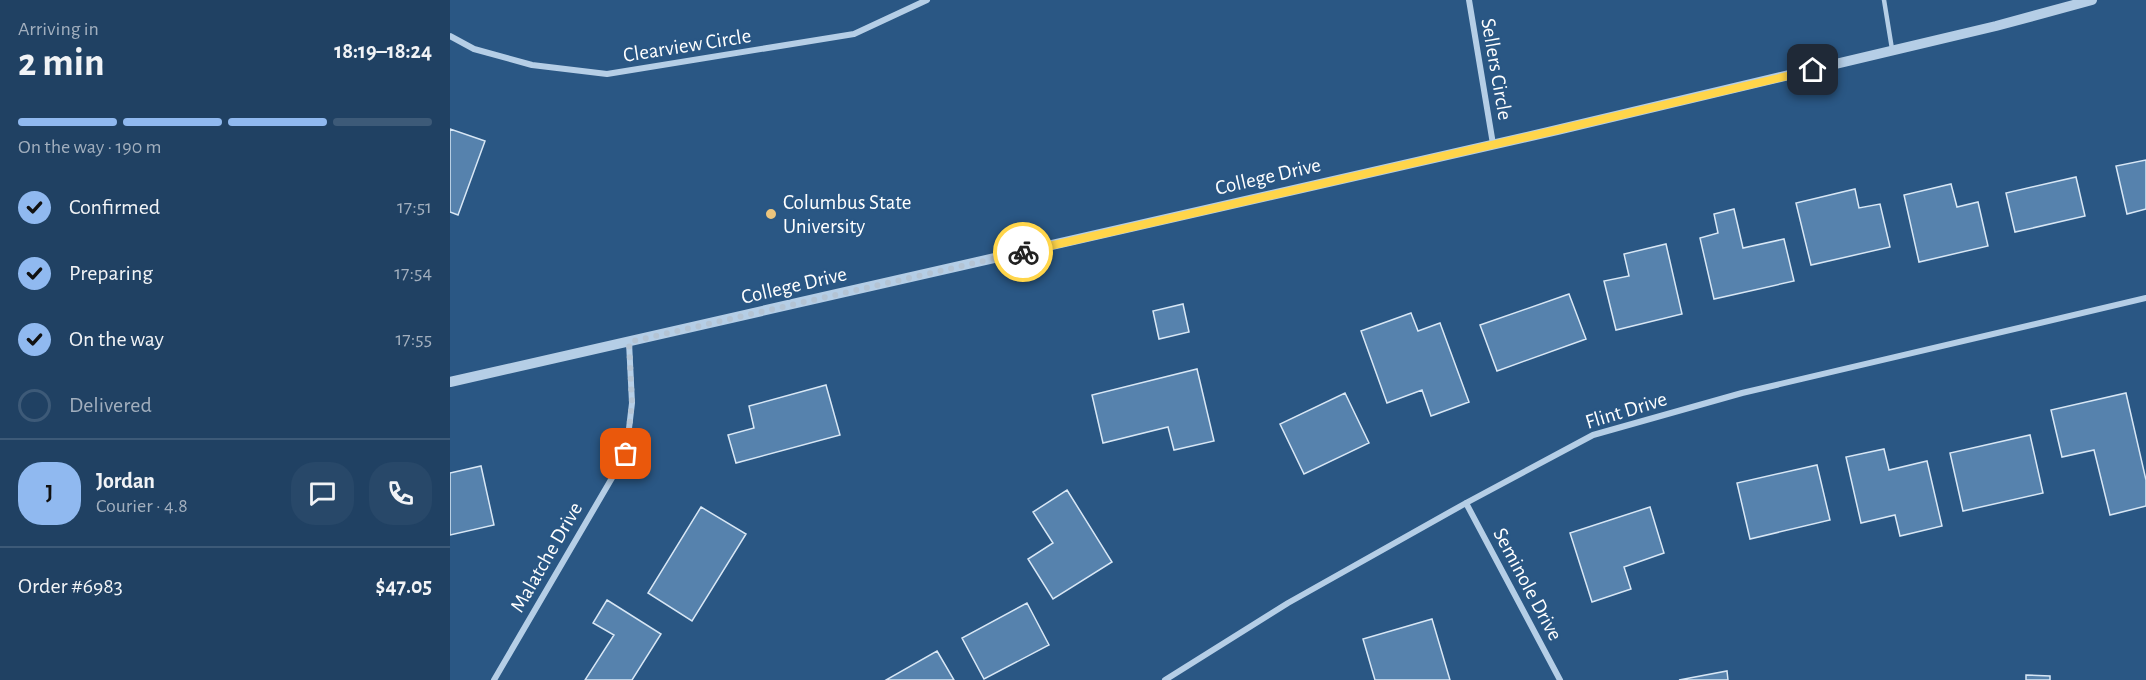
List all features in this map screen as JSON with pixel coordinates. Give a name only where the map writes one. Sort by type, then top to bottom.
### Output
[{"type":"street","name":"Clearview Circle","points":[[450,36],[474,49],[532,65],[607,74],[854,34],[927,0]]},
{"type":"street","name":"Sellers Circle","points":[[1469,0],[1493,144]]},
{"type":"street","name":"College Drive","points":[[450,382],[1774,80],[2092,0]]},
{"type":"street","name":"Flint Drive","points":[[1166,680],[1288,603],[1593,435],[1742,393],[2146,298]]},
{"type":"street","name":"Malatche Drive","points":[[494,680],[626,454],[632,403],[629,342]]},
{"type":"street","name":"Seminole Drive","points":[[1466,503],[1560,680]]},
{"type":"lane","points":[[1884,0],[1892,49]]},
{"type":"building","points":[[450,129],[485,141],[458,215],[450,212]]},
{"type":"building","points":[[2146,160],[2146,209],[2127,214],[2116,166]]},
{"type":"building","points":[[2076,177],[2085,216],[2015,232],[2006,193]]},
{"type":"building","points":[[1951,184],[1957,207],[1978,202],[1988,246],[1919,262],[1904,195]]},
{"type":"building","points":[[1855,189],[1859,208],[1880,204],[1890,247],[1811,265],[1796,203]]},
{"type":"building","points":[[1734,209],[1743,248],[1784,239],[1794,281],[1714,299],[1700,238],[1718,233],[1714,214]]},
{"type":"building","points":[[1666,244],[1682,314],[1616,330],[1604,281],[1629,276],[1624,254]]},
{"type":"building","points":[[1569,294],[1586,339],[1497,371],[1480,325]]},
{"type":"building","points":[[1183,304],[1189,332],[1159,339],[1153,311]]},
{"type":"building","points":[[1411,313],[1418,331],[1440,323],[1469,402],[1431,416],[1422,390],[1387,403],[1361,331]]},
{"type":"building","points":[[1197,369],[1214,441],[1174,450],[1168,427],[1103,443],[1092,395]]},
{"type":"building","points":[[826,385],[840,435],[736,463],[728,435],[754,428],[749,406]]},
{"type":"building","points":[[1345,393],[1369,443],[1304,474],[1280,424]]},
{"type":"building","points":[[2126,393],[2146,480],[2146,506],[2110,515],[2094,450],[2062,457],[2051,410]]},
{"type":"building","points":[[2030,435],[2043,493],[1963,511],[1950,453]]},
{"type":"building","points":[[1884,449],[1889,470],[1927,461],[1942,526],[1900,536],[1895,515],[1861,523],[1846,457]]},
{"type":"building","points":[[1817,465],[1830,520],[1750,539],[1737,483]]},
{"type":"building","points":[[481,466],[494,525],[450,535],[450,473]]},
{"type":"building","points":[[1067,490],[1112,562],[1053,599],[1028,559],[1053,543],[1033,512]]},
{"type":"building","points":[[701,507],[746,534],[692,621],[648,593]]},
{"type":"building","points":[[1650,507],[1664,553],[1624,567],[1631,589],[1592,602],[1570,533]]},
{"type":"building","points":[[607,600],[661,634],[632,680],[585,680],[614,635],[593,623]]},
{"type":"building","points":[[1027,603],[1049,645],[984,679],[962,638]]},
{"type":"building","points":[[1432,619],[1450,680],[1375,680],[1363,639]]},
{"type":"building","points":[[937,651],[954,680],[886,680]]},
{"type":"building","points":[[1727,671],[1728,680],[1679,680]]},
{"type":"building","points":[[2026,675],[2050,676],[2050,680],[2026,680]]},
{"type":"way so far","points":[[626,454],[632,403],[629,342],[1023,252]]},
{"type":"place","name":"Columbus State University","points":[[771,214]]},
{"type":"route","points":[[1023,252],[1813,70]]}]
